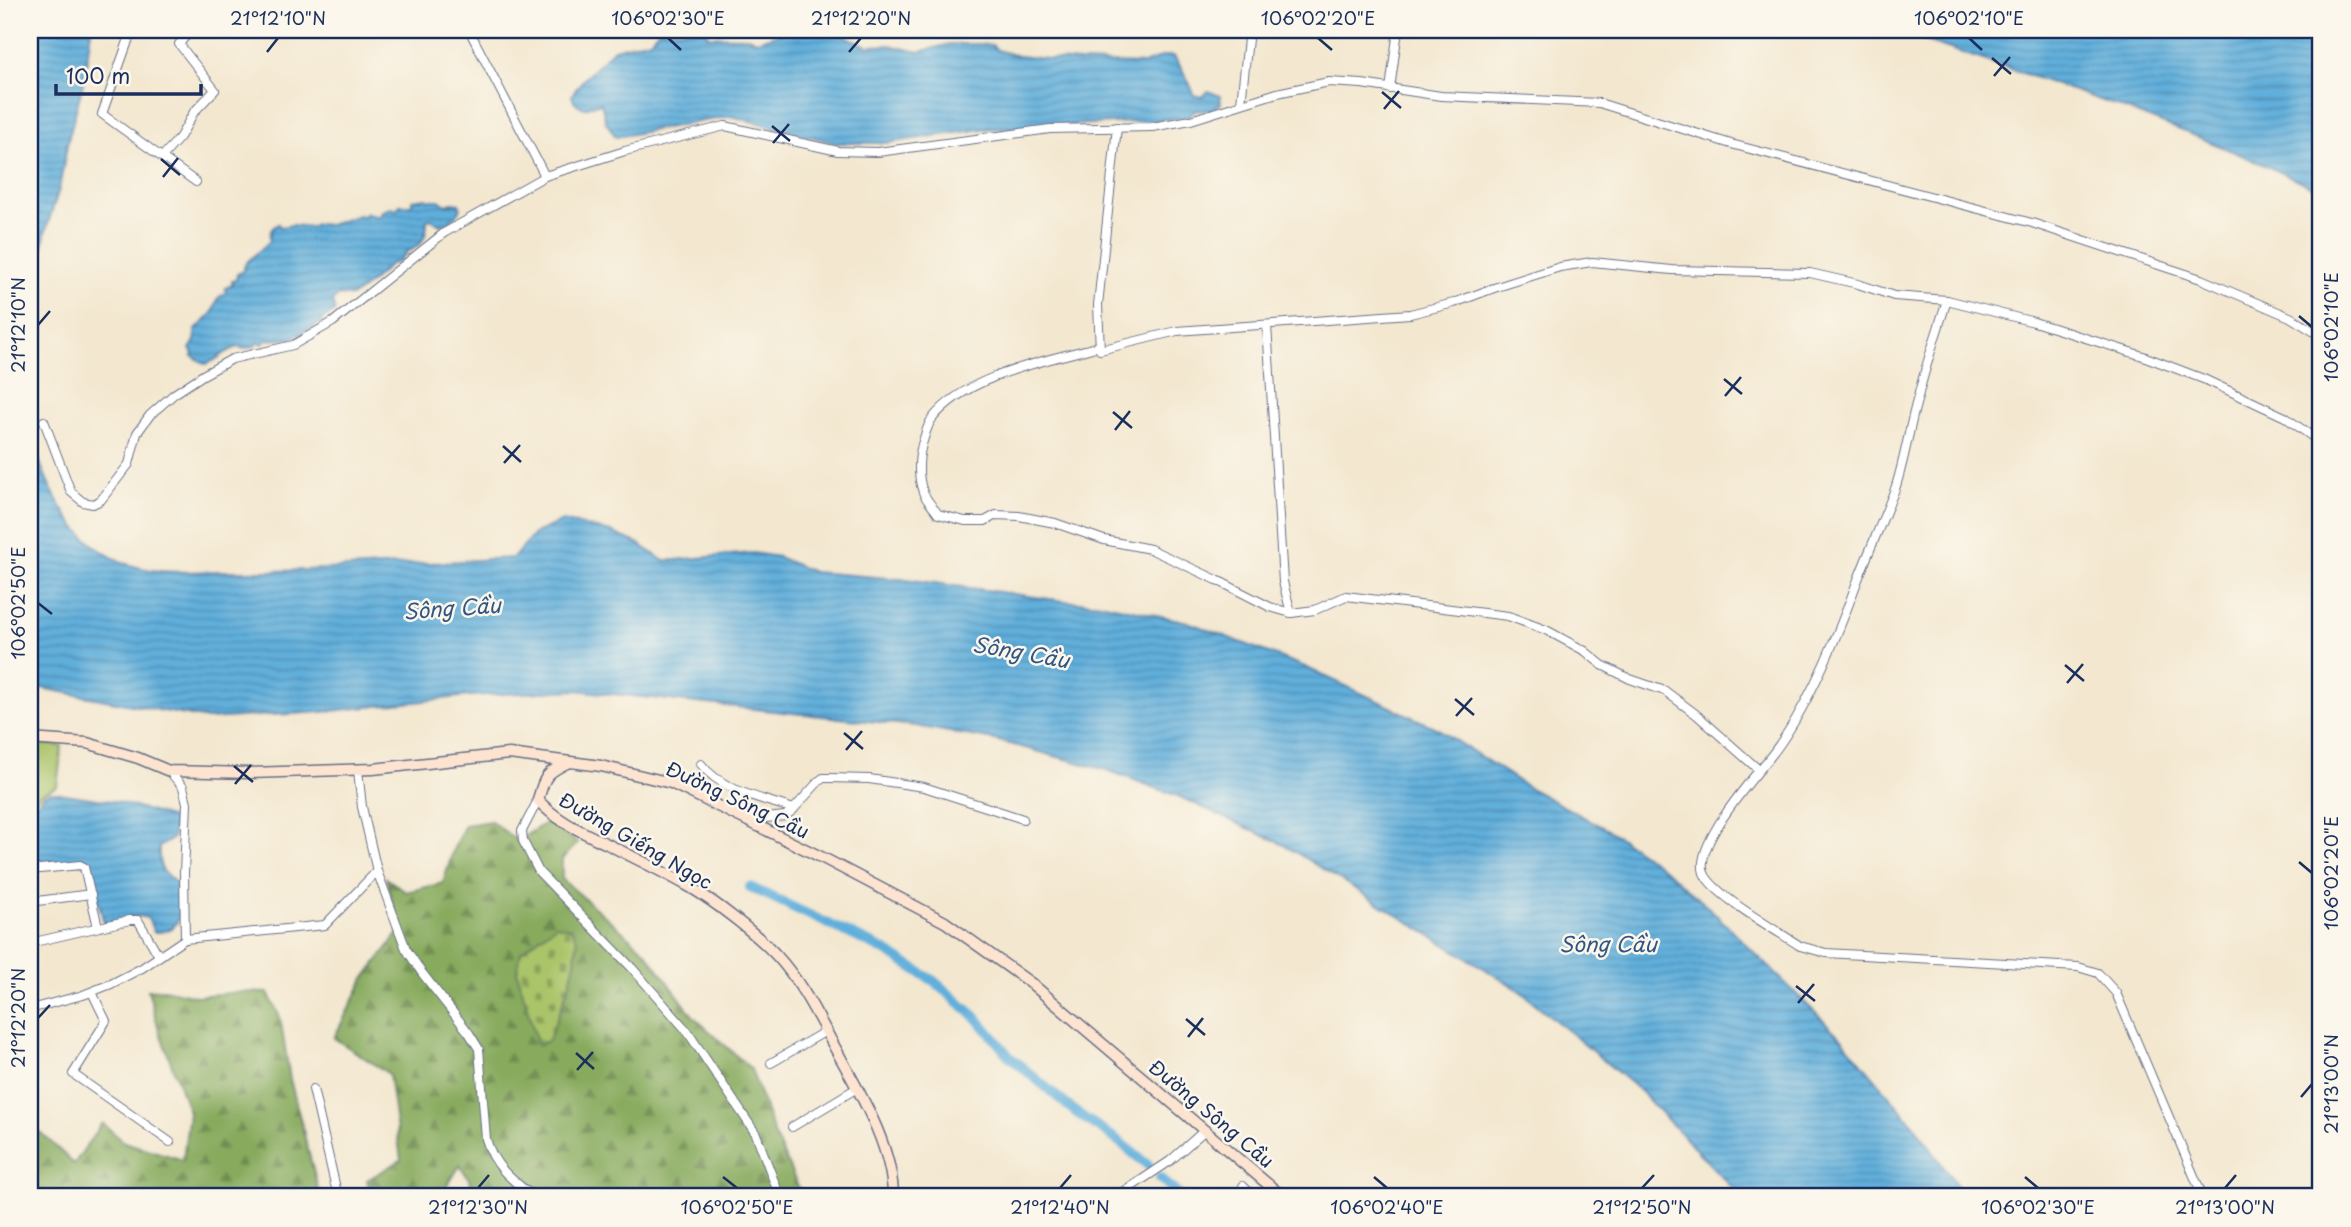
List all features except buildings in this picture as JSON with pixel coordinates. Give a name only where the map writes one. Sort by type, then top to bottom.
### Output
[{"type":"main road","name":"Đường Sông Cầu","points":[[30,739],[87,743],[138,758],[169,771],[250,773],[358,770],[509,754],[601,766],[671,783],[945,922],[1032,984],[1283,1197]]},
{"type":"main road","name":"Đường Giếng Ngọc","points":[[569,762],[545,777],[538,800],[584,833],[693,889],[777,956],[809,998],[857,1088],[881,1141],[893,1179],[893,1197]]},
{"type":"street","points":[[132,30],[102,114],[196,182]]},
{"type":"street","points":[[162,157],[180,137],[194,112],[215,90],[179,44],[191,30]]},
{"type":"street","points":[[468,30],[545,176]]},
{"type":"street","points":[[1241,103],[1249,30]]},
{"type":"street","points":[[1390,89],[1398,30]]},
{"type":"street","points":[[44,421],[71,492],[83,502],[93,504],[102,500],[129,464],[137,433],[150,415],[203,374],[233,359],[293,345],[333,322],[443,233],[545,176],[625,151],[725,126],[838,151],[878,152],[999,134],[1152,127],[1191,120],[1241,103],[1307,85],[1329,82],[1362,84],[1441,96],[1600,103],[1731,144],[2032,223],[2201,279],[2290,317],[2321,336]]},
{"type":"street","points":[[1117,127],[1098,305],[1100,351],[1177,331],[1410,314],[1454,303],[1560,267],[1592,262],[1672,270],[1810,273],[1894,296],[1947,300],[2034,322],[2143,356],[2206,380],[2285,417],[2321,443]]},
{"type":"street","points":[[1947,300],[1918,396],[1895,488],[1844,618],[1810,692],[1773,753],[1737,797],[1703,855],[1704,873],[1717,891],[1800,946],[1812,950],[1826,953],[2078,967],[2098,973],[2116,993],[2203,1197]]},
{"type":"street","points":[[1267,325],[1283,582],[1292,612]]},
{"type":"street","points":[[1099,346],[1007,372],[973,387],[946,405],[931,420],[922,445],[919,466],[923,492],[938,514],[965,521],[985,521],[996,515],[1019,516],[1055,523],[1104,540],[1150,549],[1270,607],[1292,612],[1315,610],[1346,596],[1508,616],[1546,629],[1602,665],[1630,679],[1665,691],[1698,715],[1759,770]]},
{"type":"street","points":[[701,764],[706,771],[725,784],[794,809]]},
{"type":"street","points":[[358,770],[362,807],[376,871],[411,959],[470,1033],[479,1049],[485,1139],[489,1151],[508,1177],[534,1197]]},
{"type":"street","points":[[169,771],[183,788],[187,803],[185,939]]},
{"type":"street","points":[[745,820],[785,816],[823,778],[869,779],[924,787],[1023,819]]},
{"type":"street","points":[[538,800],[522,831],[523,841],[539,872],[632,968],[687,1031],[756,1134],[780,1197]]},
{"type":"street","points":[[30,870],[84,866],[98,927]]},
{"type":"street","points":[[30,1009],[92,992],[142,968],[185,939],[325,925],[376,871]]},
{"type":"street","points":[[30,902],[90,894]]},
{"type":"street","points":[[30,943],[138,920],[159,956]]},
{"type":"street","points":[[92,992],[106,1021],[73,1074],[170,1142]]},
{"type":"street","points":[[771,1063],[826,1031]]},
{"type":"street","points":[[792,1127],[857,1088]]},
{"type":"street","points":[[313,1090],[338,1197]]},
{"type":"street","points":[[1116,1197],[1170,1161],[1205,1130]]},
{"type":"street","points":[[1243,1186],[1254,1197]]},
{"type":"green space","points":[[30,743],[62,746],[57,786],[40,794],[30,805]]},
{"type":"green space","points":[[491,821],[517,841],[547,822],[578,843],[562,859],[562,879],[645,951],[694,1017],[751,1069],[776,1139],[803,1197],[480,1197],[460,1165],[441,1197],[371,1197],[367,1180],[401,1160],[389,1074],[334,1038],[364,979],[401,930],[386,878],[406,892],[443,883],[455,845],[465,825]]},
{"type":"green space","points":[[556,925],[571,928],[577,940],[575,962],[549,1040],[538,1046],[517,972],[521,952]]},
{"type":"green space","points":[[164,989],[196,996],[240,992],[268,993],[280,1017],[290,1079],[320,1197],[38,1197],[30,1169],[30,1142],[40,1132],[74,1164],[102,1123],[124,1142],[183,1160],[189,1112],[159,1030],[148,990]]},
{"type":"water","points":[[30,30],[91,30],[84,80],[68,140],[59,189],[30,292]]},
{"type":"water","points":[[659,30],[705,30],[708,36],[748,37],[757,41],[789,30],[833,30],[867,46],[890,45],[919,52],[950,44],[992,45],[997,50],[1018,56],[1079,62],[1144,64],[1164,56],[1174,56],[1194,95],[1202,97],[1208,91],[1220,96],[1221,104],[1210,110],[1195,111],[1188,117],[1155,121],[983,129],[887,143],[835,143],[731,116],[616,137],[606,122],[601,103],[584,108],[574,102],[572,95],[614,49],[650,40]]},
{"type":"water","points":[[1907,30],[2321,30],[2321,191],[2176,128],[1926,41]]},
{"type":"water","points":[[412,200],[439,200],[446,205],[459,204],[461,208],[456,217],[451,218],[451,222],[440,225],[431,219],[427,220],[425,236],[420,244],[407,251],[400,262],[390,264],[354,295],[339,295],[332,301],[335,311],[321,323],[290,339],[266,340],[263,344],[258,342],[255,346],[244,349],[238,347],[206,364],[192,356],[190,349],[195,341],[195,331],[213,312],[218,298],[226,293],[225,288],[232,285],[232,281],[236,280],[237,274],[242,272],[246,263],[270,241],[271,231],[278,224],[280,227],[310,227],[317,224],[329,225],[359,215],[364,217],[365,213],[380,217],[381,212],[392,207],[396,210],[400,205],[412,205]]},
{"type":"water","name":"Sông Cầu","points":[[30,429],[50,487],[72,523],[102,551],[120,561],[145,569],[185,572],[297,570],[513,558],[535,533],[563,521],[611,532],[639,544],[664,561],[753,553],[778,557],[813,572],[913,580],[1064,601],[1105,604],[1188,622],[1305,667],[1438,729],[1529,788],[1610,831],[1660,866],[1706,905],[1843,1040],[1917,1129],[1965,1197],[1741,1197],[1639,1090],[1519,990],[1282,844],[1180,797],[1110,771],[995,740],[916,726],[575,690],[469,696],[322,712],[207,719],[30,686]]},
{"type":"water","points":[[51,792],[118,802],[173,818],[173,838],[159,847],[162,870],[180,886],[179,918],[171,929],[154,932],[148,918],[139,916],[104,923],[89,866],[80,862],[30,866],[30,811],[44,795]]},
{"type":"waterway","points":[[750,887],[884,950],[934,981],[978,1019],[1009,1056],[1074,1111],[1149,1166]]},
{"type":"waterway","points":[[1160,1178],[1181,1197]]}]
